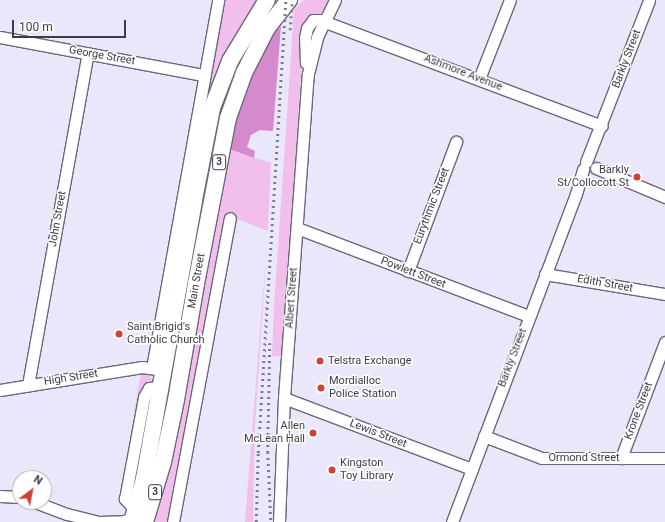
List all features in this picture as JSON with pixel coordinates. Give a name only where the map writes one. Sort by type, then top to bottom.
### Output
[{"type":"highway","name":"Main Street","points":[[137,518],[161,386],[155,365],[190,224],[205,141],[215,100],[230,60],[267,0]]},
{"type":"highway","name":"Main Street","points":[[137,518],[163,462],[182,368],[206,226],[225,128],[230,110],[247,66],[268,28],[289,0]]},
{"type":"highway","points":[[190,224],[206,226]]},
{"type":"highway","points":[[155,365],[182,368]]},
{"type":"street","name":"Main Street","points":[[155,365],[204,74],[218,0]]},
{"type":"street","name":"Albert Street","points":[[279,522],[284,398],[308,74],[314,45],[335,0]]},
{"type":"street","points":[[479,79],[510,0]]},
{"type":"street","name":"Barkly Street","points":[[452,522],[576,194],[590,168],[596,140],[649,0]]},
{"type":"street","name":"Ashmore Avenue","points":[[324,22],[336,24],[602,126]]},
{"type":"street","name":"George Street","points":[[0,37],[204,74]]},
{"type":"street","name":"John Street","points":[[28,385],[88,53]]},
{"type":"street","name":"Eurythmic Street","points":[[408,271],[456,142]]},
{"type":"street","points":[[590,168],[665,197]]},
{"type":"street","name":"Main Street","points":[[173,522],[230,218]]},
{"type":"street","name":"Powlett Street","points":[[297,228],[529,316]]},
{"type":"street","name":"Edith Street","points":[[545,274],[665,294]]},
{"type":"street","name":"Krone Street","points":[[621,458],[665,342]]},
{"type":"street","name":"High Street","points":[[0,390],[155,365]]},
{"type":"street","name":"Lewis Street","points":[[284,398],[472,469]]},
{"type":"street","name":"Ormond Street","points":[[484,436],[542,458],[665,458]]},
{"type":"street","points":[[0,496],[12,497]]},
{"type":"street","points":[[52,508],[67,514],[99,522],[124,521],[137,518]]},
{"type":"shaded area","points":[[222,0],[258,0],[242,23],[220,67],[202,116]]},
{"type":"shaded area","points":[[303,0],[331,0],[324,13],[313,15],[302,58],[283,357],[272,356],[274,306],[294,10]]},
{"type":"shaded area","points":[[281,26],[273,131],[260,130],[251,135],[247,147],[255,151],[254,158],[227,148],[242,96],[269,39]]},
{"type":"shaded area","points":[[227,148],[271,163],[268,231],[226,215],[169,522],[151,522],[190,365]]},
{"type":"shaded area","points":[[268,237],[255,424],[253,522],[245,522]]},
{"type":"shaded area","points":[[141,372],[148,372],[152,379],[136,412],[134,413]]},
{"type":"railway","points":[[256,522],[258,453],[286,0]]},
{"type":"railway","points":[[290,30],[292,0]]},
{"type":"railway","points":[[270,343],[268,452],[271,522]]},
{"type":"place","name":"Barkly St/Collocott St","points":[[637,177]]},
{"type":"place","name":"Saint Brigid's Catholic Church","points":[[119,334]]},
{"type":"place","name":"Telstra Exchange","points":[[320,361]]},
{"type":"place","name":"Mordialloc Police Station","points":[[321,388]]},
{"type":"place","name":"Allen McLean Hall","points":[[313,433]]},
{"type":"place","name":"Kingston Toy Library","points":[[332,470]]}]
